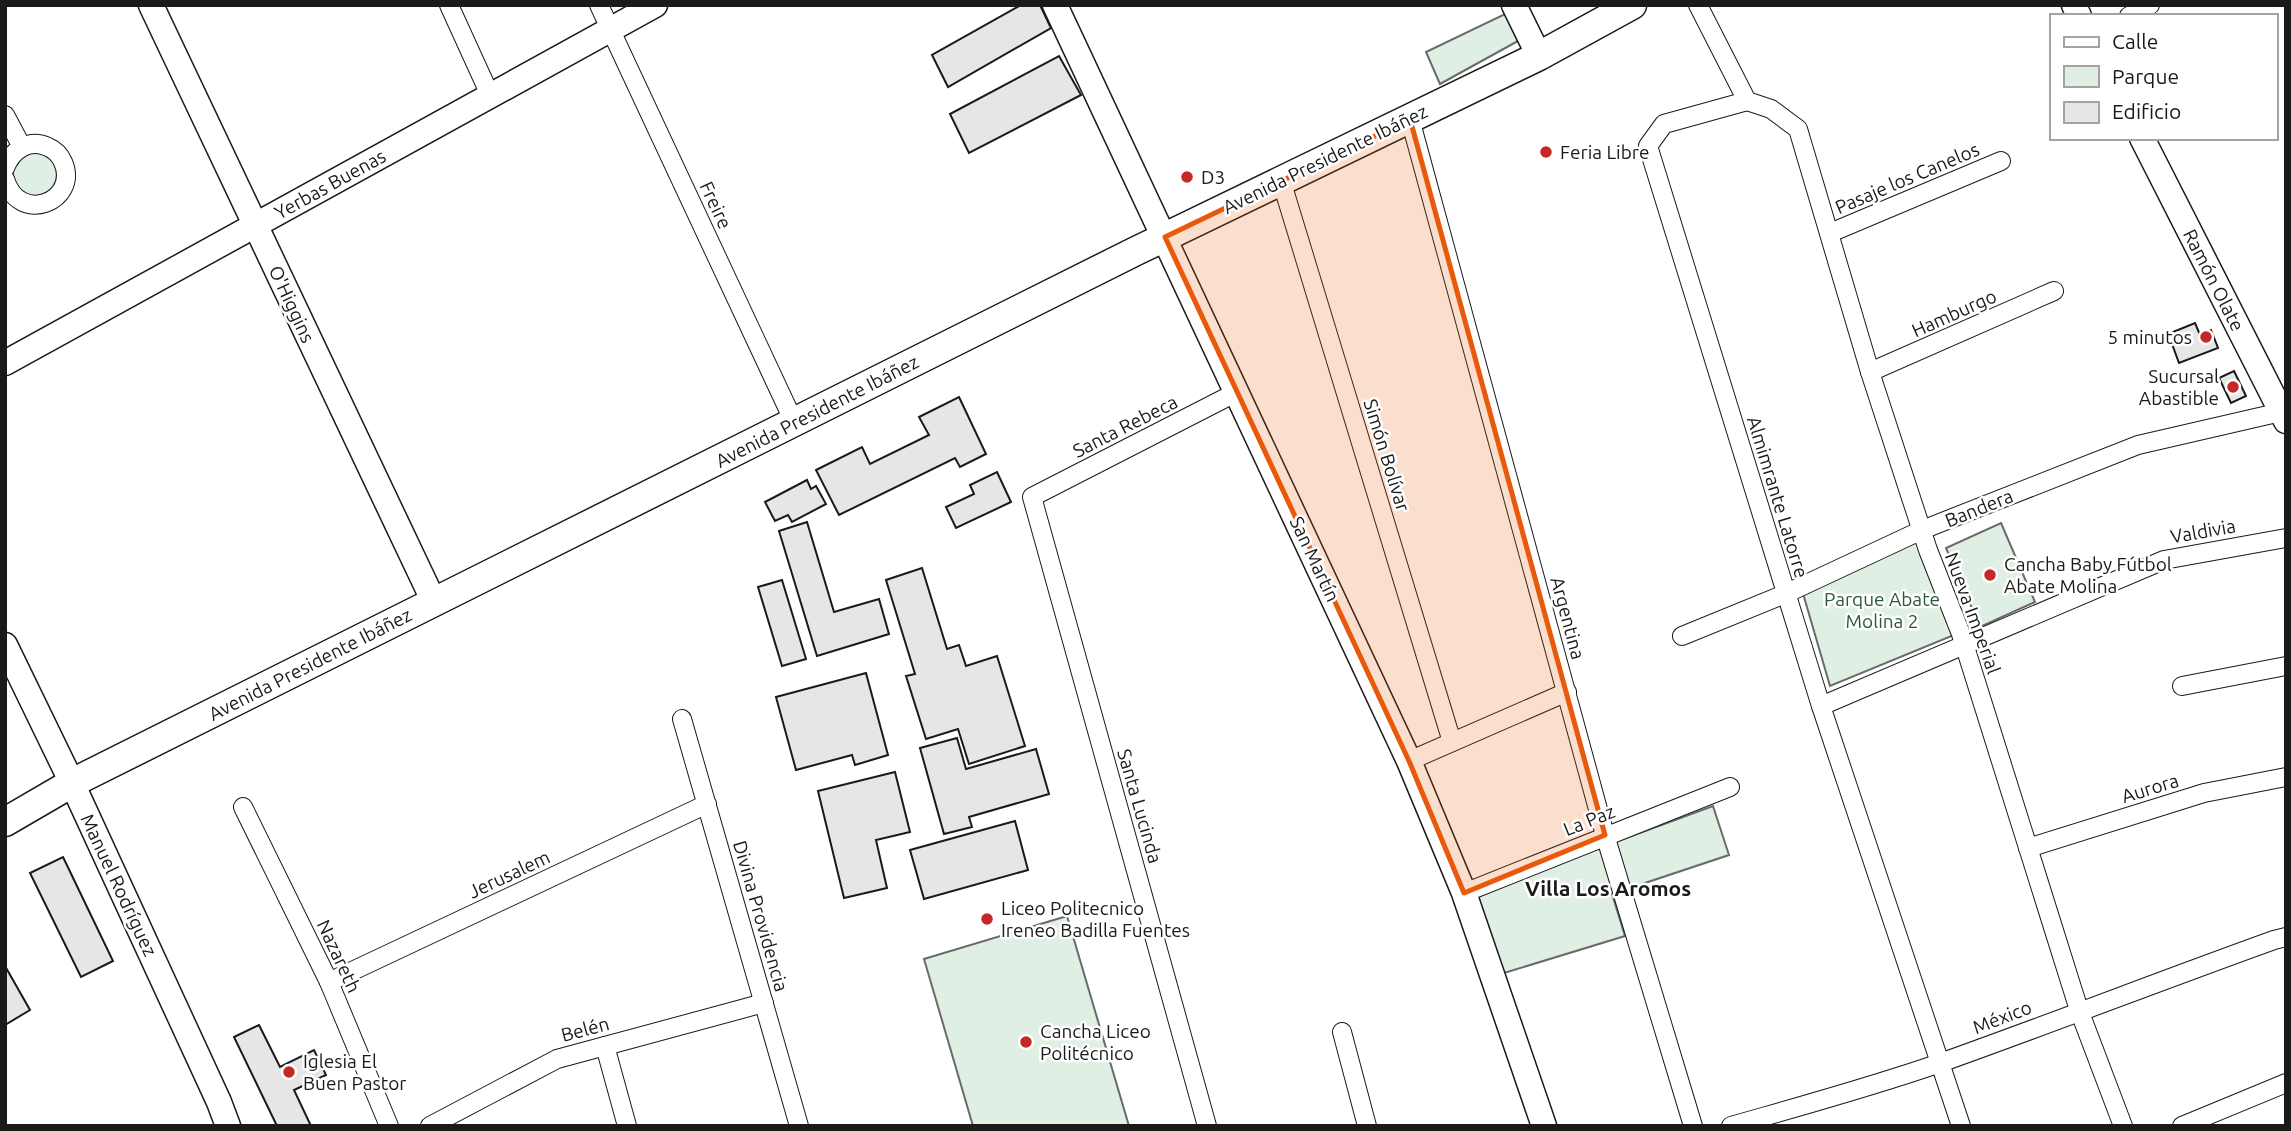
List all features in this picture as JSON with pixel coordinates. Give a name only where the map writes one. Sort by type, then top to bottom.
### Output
[{"type":"main road","name":"Avenida Presidente Ibáñez","points":[[5,822],[72,783],[1165,237],[1539,56],[1632,5]]},
{"type":"street","name":"O'Higgins","points":[[151,5],[434,602]]},
{"type":"street","points":[[449,5],[490,95]]},
{"type":"street","name":"Freire","points":[[599,5],[794,422]]},
{"type":"street","name":"Yerbas Buenas","points":[[5,363],[655,5]]},
{"type":"street","name":"San Martín","points":[[1055,5],[1409,761],[1464,893],[1544,1126]]},
{"type":"street","points":[[1514,5],[1539,56]]},
{"type":"street","points":[[1698,5],[1746,101]]},
{"type":"street","points":[[2133,14],[2150,5]]},
{"type":"street","name":"Nueva Imperial","points":[[1746,101],[1771,109],[1798,129],[1870,372],[1922,530],[1965,645],[2079,1010],[2123,1126]]},
{"type":"street","name":"Almimrante Latorre","points":[[1746,101],[1664,124],[1648,146],[1785,594],[1961,1126]]},
{"type":"street","points":[[5,115],[22,147]]},
{"type":"street","name":"Argentina","points":[[1409,119],[1605,835],[1693,1126]]},
{"type":"street","name":"Ramón Olate","points":[[2143,140],[2284,414]]},
{"type":"street","points":[[5,168],[9,159],[22,147],[31,144],[41,144],[57,152],[65,167],[64,186],[52,200],[37,205],[28,204],[13,196],[5,179]]},
{"type":"street","name":"Pasaje los Canelos","points":[[1830,233],[2001,162]]},
{"type":"street","name":"Simón Bolívar","points":[[1282,180],[1452,742]]},
{"type":"street","name":"Hamburgo","points":[[1870,372],[2054,291]]},
{"type":"street","name":"Santa Rebeca","points":[[1032,497],[1237,393]]},
{"type":"street","name":"Bandera","points":[[1682,636],[1785,594],[1922,530],[2138,445],[2284,414]]},
{"type":"street","name":"Santa Lucinda","points":[[1032,497],[1207,1126]]},
{"type":"street","name":"Valdivia","points":[[1821,706],[2164,560],[2286,538]]},
{"type":"street","name":"Manuel Rodríguez","points":[[5,645],[72,783],[228,1126]]},
{"type":"street","points":[[2182,686],[2286,666]]},
{"type":"street","points":[[1409,761],[1567,692]]},
{"type":"street","name":"Divina Providencia","points":[[682,719],[799,1126]]},
{"type":"street","name":"Aurora","points":[[2028,848],[2204,793],[2286,777]]},
{"type":"street","name":"La Paz","points":[[1464,893],[1730,787]]},
{"type":"street","name":"Jerusalem","points":[[329,982],[706,804]]},
{"type":"street","name":"Nazareth","points":[[243,807],[329,982],[389,1126]]},
{"type":"street","name":"México","points":[[1731,1126],[1855,1091],[1939,1063],[2286,937]]},
{"type":"street","name":"Belén","points":[[430,1126],[460,1118],[557,1059],[764,1003]]},
{"type":"street","points":[[1342,1032],[1367,1126]]},
{"type":"street","points":[[605,1046],[627,1126]]},
{"type":"street","points":[[2182,1126],[2286,1083]]},
{"type":"highlighted area","points":[[1410,119],[1605,835],[1464,893],[1409,761],[1165,237]]},
{"type":"green space","points":[[1505,14],[1518,41],[1440,84],[1426,52]]},
{"type":"green space","points":[[35,152],[50,159],[57,174],[50,189],[35,196],[20,189],[13,174],[20,159]]},
{"type":"green space","name":"Cancha Baby Fútbol Abate Molina","points":[[2001,523],[2035,602],[1980,627],[1946,548]]},
{"type":"green space","name":"Parque Abate Molina 2","points":[[1921,536],[1954,635],[1830,686],[1802,590]]},
{"type":"green space","points":[[1713,806],[1729,855],[1612,894],[1625,936],[1504,973],[1474,894]]},
{"type":"green space","name":"Cancha Liceo Politécnico","points":[[1067,916],[1129,1126],[973,1126],[924,959]]},
{"type":"building","points":[[1021,5],[1040,5],[1051,28],[948,87],[932,55]]},
{"type":"building","points":[[1059,56],[1081,95],[969,153],[950,114]]},
{"type":"building","points":[[2195,323],[2200,335],[2211,330],[2218,348],[2179,363],[2172,344],[2177,337],[2173,332]]},
{"type":"building","name":"Sucursal Abastible","points":[[2234,371],[2246,396],[2231,403],[2219,378]]},
{"type":"building","points":[[959,397],[986,454],[960,467],[955,458],[839,515],[816,470],[862,447],[870,464],[929,435],[919,417]]},
{"type":"building","points":[[997,472],[1011,502],[956,528],[946,507],[974,494],[970,485]]},
{"type":"building","points":[[807,480],[811,489],[816,486],[826,504],[792,522],[788,515],[775,521],[765,502]]},
{"type":"building","points":[[807,522],[834,612],[879,599],[889,634],[817,656],[779,531]]},
{"type":"building","points":[[922,568],[947,649],[959,645],[966,666],[997,656],[1025,746],[969,764],[958,729],[926,739],[906,676],[915,674],[886,580]]},
{"type":"building","points":[[782,580],[806,659],[782,666],[758,587]]},
{"type":"building","points":[[866,673],[888,755],[855,765],[852,755],[796,770],[776,697]]},
{"type":"building","points":[[957,738],[966,769],[1036,749],[1049,794],[969,817],[972,827],[944,834],[920,748]]},
{"type":"building","points":[[895,772],[910,832],[876,840],[887,888],[844,898],[818,791]]},
{"type":"building","points":[[1015,821],[1028,870],[924,899],[910,850]]},
{"type":"building","points":[[63,857],[113,961],[81,977],[30,873]]},
{"type":"building","points":[[5,966],[30,1010],[5,1025]]},
{"type":"building","points":[[259,1025],[280,1067],[314,1050],[326,1075],[294,1090],[311,1126],[277,1126],[234,1037]]},
{"type":"place","name":"Feria Libre","points":[[1546,152]]},
{"type":"place","name":"D3","points":[[1187,177]]},
{"type":"place","name":"5 minutos","points":[[2206,337]]},
{"type":"place","name":"Sucursal Abastible","points":[[2233,387]]},
{"type":"place","name":"Cancha Baby Fútbol Abate Molina","points":[[1990,575]]},
{"type":"place","name":"Liceo Politecnico Ireneo Badilla Fuentes","points":[[987,919]]},
{"type":"place","name":"Cancha Liceo Politécnico","points":[[1026,1042]]},
{"type":"place","name":"Iglesia El Buen Pastor","points":[[289,1072]]},
{"type":"district","name":"Villa Los Aromos","points":[[1608,888]]}]
